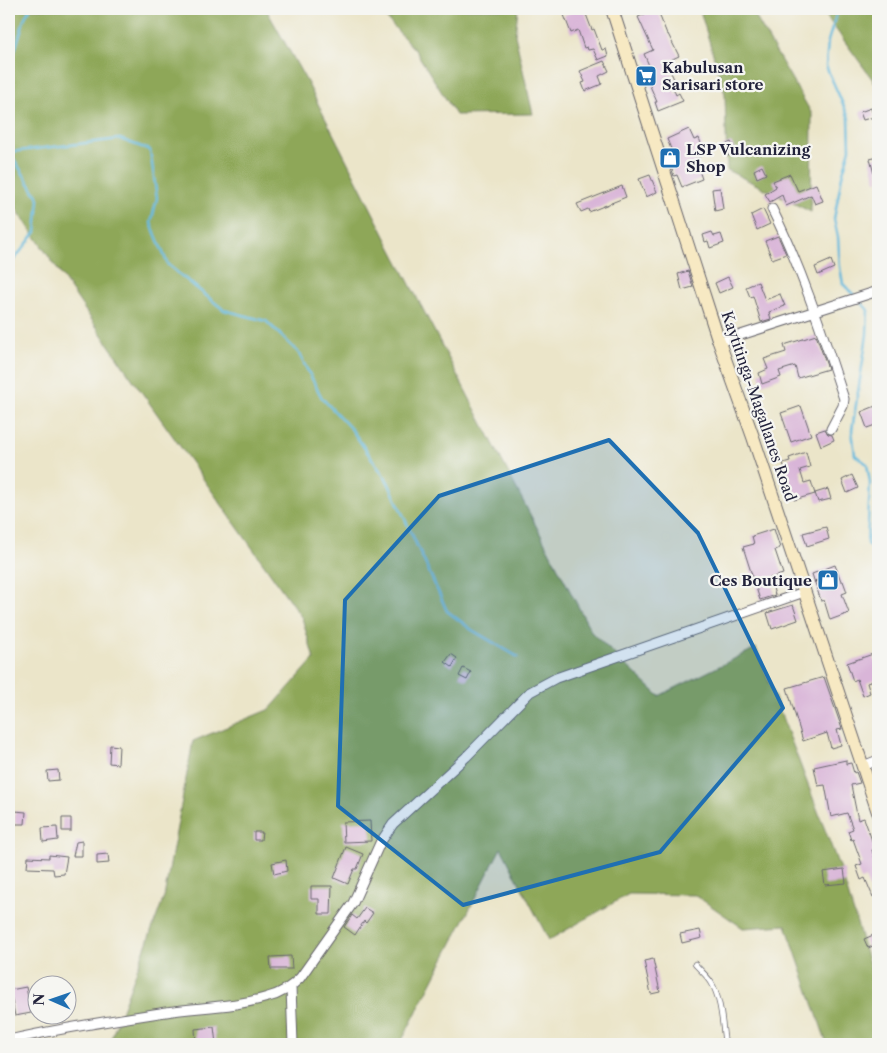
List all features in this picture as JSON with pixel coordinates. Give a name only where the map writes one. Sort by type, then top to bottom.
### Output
[{"type":"main road","name":"Kaytitinga-Magallanes Road","points":[[612,9],[719,342],[753,437],[878,812]]},
{"type":"street","points":[[772,209],[781,226],[815,310],[844,399],[843,406],[831,429]]},
{"type":"street","points":[[719,342],[878,291]]},
{"type":"street","points":[[9,1036],[166,1012],[247,1002],[268,997],[291,987],[300,978],[353,903],[380,843],[393,824],[466,758],[530,692],[556,678],[803,589]]},
{"type":"street","points":[[863,766],[878,760]]},
{"type":"street","points":[[291,987],[293,1044]]},
{"type":"lane","points":[[695,964],[711,982],[719,1004],[725,1044]]},
{"type":"path","points":[[803,589],[837,573]]},
{"type":"highlighted area","points":[[609,440],[698,533],[783,708],[660,852],[463,905],[338,806],[345,600],[439,496]]},
{"type":"green space","points":[[9,9],[266,9],[307,82],[391,248],[592,633],[659,696],[756,648],[843,877],[878,993],[878,1044],[827,1044],[786,925],[743,928],[695,895],[629,894],[549,940],[501,848],[400,1044],[109,1044],[164,897],[193,741],[270,709],[314,659],[302,618],[123,366],[9,198]]},
{"type":"green space","points":[[378,9],[518,9],[515,35],[533,114],[456,115],[415,50]]},
{"type":"green space","points":[[696,9],[751,9],[812,114],[811,212],[727,170],[725,94],[701,14]]},
{"type":"green space","points":[[821,9],[878,9],[878,87]]},
{"type":"building","points":[[574,9],[584,9],[602,50],[606,49],[608,56],[598,60],[593,49],[588,50],[587,47],[584,48],[578,30],[571,33],[564,15],[575,11]]},
{"type":"building","points":[[657,9],[667,34],[679,56],[666,62],[674,79],[670,81],[676,95],[679,93],[683,101],[658,111],[655,102],[657,102],[644,72],[651,70],[644,54],[653,50],[638,17]]},
{"type":"building","points":[[604,61],[609,71],[599,76],[602,84],[585,91],[582,83],[585,82],[580,71]]},
{"type":"building","points":[[871,108],[874,117],[863,120],[860,112]]},
{"type":"building","points":[[689,129],[694,140],[699,138],[705,154],[695,159],[702,179],[682,187],[677,175],[674,176],[669,160],[675,159],[667,139]]},
{"type":"building","points":[[731,142],[736,152],[728,156],[723,146]]},
{"type":"building","points":[[878,157],[878,181],[876,181],[870,159]]},
{"type":"building","points":[[762,166],[766,174],[757,178],[754,170]]},
{"type":"building","points":[[790,174],[798,191],[816,184],[823,201],[815,204],[811,195],[786,206],[782,195],[770,202],[765,194],[776,187],[773,181]]},
{"type":"building","points":[[650,175],[657,192],[646,197],[639,179]]},
{"type":"building","points":[[622,186],[626,197],[589,212],[588,209],[581,212],[577,204]]},
{"type":"building","points":[[720,188],[723,209],[715,211],[712,189]]},
{"type":"building","points":[[763,209],[770,224],[757,230],[751,215]]},
{"type":"building","points":[[712,232],[714,236],[721,234],[724,243],[710,248],[708,241],[705,242],[703,235]]},
{"type":"building","points":[[778,236],[786,254],[772,259],[765,241]]},
{"type":"building","points":[[831,260],[834,268],[818,275],[815,267]]},
{"type":"building","points":[[688,271],[693,287],[682,290],[678,274]]},
{"type":"building","points":[[728,277],[733,287],[719,293],[715,283]]},
{"type":"building","points":[[758,282],[765,300],[780,294],[785,306],[769,312],[771,319],[761,322],[753,296],[750,297],[746,287]]},
{"type":"building","points":[[816,335],[828,369],[798,378],[795,366],[779,371],[781,377],[762,384],[759,373],[768,369],[764,359],[786,352],[784,345]]},
{"type":"building","points":[[878,405],[878,424],[867,428],[861,412]]},
{"type":"building","points":[[801,406],[811,435],[791,442],[781,413]]},
{"type":"building","points":[[825,429],[828,434],[832,435],[834,440],[821,446],[816,432]]},
{"type":"building","points":[[806,452],[810,467],[800,470],[804,483],[811,481],[815,494],[794,500],[783,463],[790,461],[789,458]]},
{"type":"building","points":[[852,475],[858,488],[847,493],[842,480]]},
{"type":"building","points":[[828,489],[831,499],[818,502],[815,493]]},
{"type":"building","points":[[826,527],[829,539],[807,546],[803,533]]},
{"type":"building","points":[[774,529],[780,548],[775,550],[783,574],[770,578],[775,595],[760,600],[743,547],[754,544],[752,536]]},
{"type":"building","points":[[835,565],[847,592],[842,594],[849,613],[830,620],[824,600],[821,601],[812,574]]},
{"type":"building","points":[[793,605],[798,620],[772,629],[767,613]]},
{"type":"building","points":[[451,654],[457,658],[452,667],[445,662]]},
{"type":"building","points":[[873,654],[878,671],[878,679],[867,683],[870,693],[863,696],[857,679],[853,681],[847,663]]},
{"type":"building","points":[[463,668],[471,672],[467,680],[459,676]]},
{"type":"building","points":[[824,677],[842,729],[837,730],[841,745],[831,748],[827,733],[803,741],[787,688]]},
{"type":"building","points":[[110,745],[119,746],[118,764],[109,763]]},
{"type":"building","points":[[846,760],[846,764],[851,763],[860,783],[851,785],[858,820],[864,818],[875,849],[872,850],[878,868],[878,895],[873,897],[865,878],[861,880],[856,866],[862,864],[848,831],[853,829],[847,813],[831,817],[825,785],[818,786],[814,767]]},
{"type":"building","points":[[58,770],[59,780],[48,781],[47,771]]},
{"type":"building","points":[[15,811],[26,812],[25,824],[15,824]]},
{"type":"building","points":[[62,818],[71,818],[71,831],[62,831]]},
{"type":"building","points":[[370,821],[371,841],[344,842],[343,822]]},
{"type":"building","points":[[57,827],[58,840],[43,842],[42,828]]},
{"type":"building","points":[[254,832],[262,832],[261,840],[254,840]]},
{"type":"building","points":[[82,841],[82,856],[73,856],[76,842]]},
{"type":"building","points":[[346,847],[363,854],[348,884],[334,878]]},
{"type":"building","points":[[108,854],[109,863],[97,864],[97,855]]},
{"type":"building","points":[[49,855],[67,857],[64,874],[54,875],[53,869],[27,868],[28,857],[49,858]]},
{"type":"building","points":[[286,860],[287,871],[274,874],[272,863]]},
{"type":"building","points":[[844,869],[846,883],[825,885],[823,872]]},
{"type":"building","points":[[311,886],[332,886],[331,914],[319,914],[319,899],[311,899]]},
{"type":"building","points":[[365,908],[373,913],[366,923],[364,921],[355,935],[344,927],[352,915],[357,919]]},
{"type":"building","points":[[700,930],[702,938],[682,943],[680,934]]},
{"type":"building","points":[[878,933],[878,944],[868,948],[864,939]]},
{"type":"building","points":[[291,956],[292,969],[271,969],[270,957]]},
{"type":"building","points":[[653,959],[660,992],[651,994],[644,961]]},
{"type":"building","points":[[26,987],[28,1014],[15,1016],[10,990]]},
{"type":"building","points":[[214,1027],[216,1044],[196,1044],[195,1029]]},
{"type":"waterway","points":[[9,70],[25,17],[30,9]]},
{"type":"waterway","points":[[838,9],[828,41],[826,66],[849,118],[850,149],[842,176],[834,219],[843,284],[854,295]]},
{"type":"waterway","points":[[9,142],[10,152],[120,139],[150,150],[157,198],[151,223],[168,265],[224,310],[266,321],[298,352],[322,398],[352,430],[388,482],[447,611],[472,630],[518,657]]},
{"type":"waterway","points":[[9,266],[36,232],[39,199],[10,153]]},
{"type":"waterway","points":[[858,299],[868,310],[867,335],[852,430],[855,455],[867,464],[870,483],[867,544],[878,552]]},
{"type":"place","name":"Kabulusan Sarisari store","points":[[646,76]]},
{"type":"place","name":"LSP Vulcanizing Shop","points":[[670,158]]},
{"type":"place","name":"Ces Boutique","points":[[828,580]]}]
